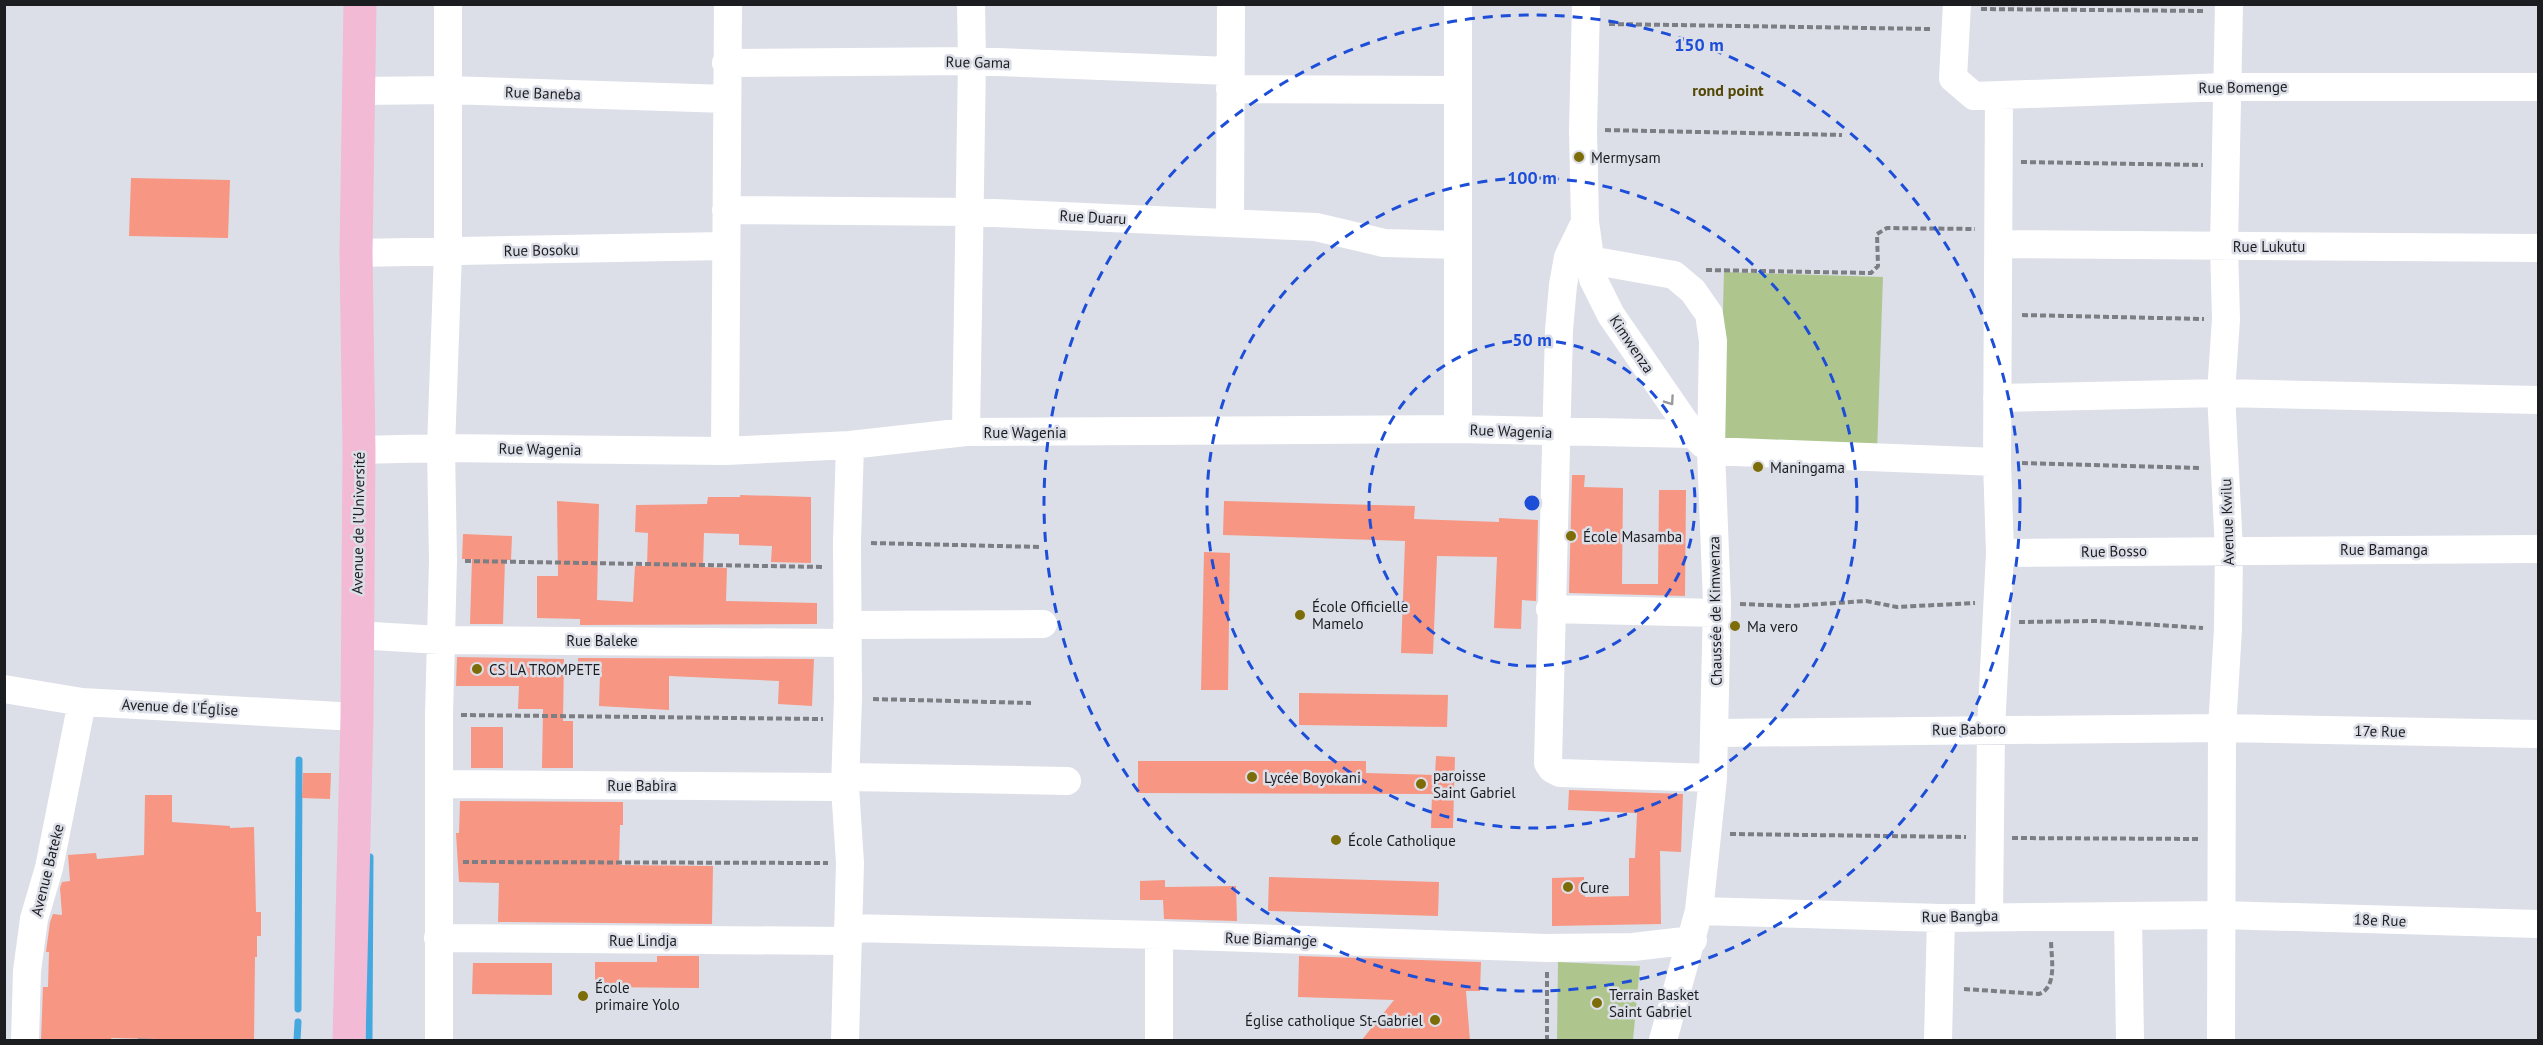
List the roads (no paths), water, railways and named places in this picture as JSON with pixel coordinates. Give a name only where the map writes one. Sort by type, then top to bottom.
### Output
[{"type":"main road","name":"Avenue de l’Université","points":[[349,1041],[357,717],[359,450],[356,253],[360,4]]},
{"type":"street","points":[[439,1041],[440,640],[443,561],[441,447],[448,252],[448,4]]},
{"type":"street","points":[[725,451],[728,4]]},
{"type":"street","points":[[966,432],[971,4]]},
{"type":"street","points":[[1230,223],[1231,4]]},
{"type":"street","points":[[1458,4],[1456,90],[1458,429]]},
{"type":"street","name":"Avenue Kwilu","points":[[2221,1041],[2222,728],[2228,629],[2229,550],[2221,393],[2226,319],[2224,246],[2228,166],[2229,8]]},
{"type":"street","points":[[1586,14],[1583,130],[1585,222],[1568,257],[1563,285],[1555,433],[1546,751],[1548,763],[1552,769],[1560,773],[1713,778]]},
{"type":"street","name":"Rue Bomenge","points":[[1957,14],[1953,78],[1974,96],[2227,87],[2538,87]]},
{"type":"street","name":"Rue Gama","points":[[726,63],[972,61],[1230,80],[1456,90]]},
{"type":"street","name":"Rue Baneba","points":[[359,91],[448,90],[727,99]]},
{"type":"street","points":[[1989,916],[1990,729],[2000,553],[1997,462],[1999,96]]},
{"type":"street","name":"Rue Duaru","points":[[726,210],[970,212],[1316,227],[1384,243],[1458,245]]},
{"type":"street","name":"Kimwenza","points":[[1585,222],[1593,279],[1611,315],[1702,443]]},
{"type":"street","name":"Rue Lukutu","points":[[1999,236],[2224,246],[2538,248]]},
{"type":"street","name":"Rue Bosoku","points":[[356,253],[725,246]]},
{"type":"street","name":"Chaussée de Kimwenza","points":[[1590,260],[1674,275],[1693,291],[1708,314],[1713,341],[1702,443],[1717,608],[1716,733],[1713,778],[1699,911],[1693,940],[1663,1041]]},
{"type":"street","points":[[1997,398],[2221,393],[2538,400]]},
{"type":"street","name":"Rue Wagenia","points":[[359,450],[441,447],[725,451],[850,445],[966,432],[1458,429],[1555,433],[1997,462]]},
{"type":"street","points":[[845,1041],[850,863],[846,782],[848,709],[846,555],[850,445]]},
{"type":"street","name":"Rue Bamanga","points":[[2229,550],[2538,549]]},
{"type":"street","name":"Rue Bosso","points":[[2000,553],[2229,550]]},
{"type":"street","points":[[1550,609],[1717,608]]},
{"type":"street","name":"Rue Baleke","points":[[356,635],[440,640],[792,641],[847,634],[1043,624]]},
{"type":"street","name":"Avenue de l'Église","points":[[4,689],[82,702],[357,717]]},
{"type":"street","name":"Avenue Bateke","points":[[25,1041],[27,971],[34,919],[50,868],[82,702]]},
{"type":"street","name":"Rue Baboro","points":[[1716,733],[2222,728]]},
{"type":"street","name":"17e Rue","points":[[2222,728],[2538,734]]},
{"type":"street","name":"Rue Babira","points":[[439,784],[1067,781]]},
{"type":"street","name":"Rue Bangba","points":[[1699,911],[1941,918],[2050,915],[2128,917],[2221,915]]},
{"type":"street","name":"18e Rue","points":[[2221,915],[2538,924]]},
{"type":"street","points":[[2128,917],[2130,1041]]},
{"type":"street","points":[[1938,1041],[1941,918]]},
{"type":"street","name":"Rue Lindja","points":[[438,938],[848,935]]},
{"type":"street","name":"Rue Biamange","points":[[848,935],[1159,935],[1546,948],[1671,945],[1693,940]]},
{"type":"street","points":[[1158,1041],[1159,935]]},
{"type":"waterway","points":[[298,1009],[299,760]]},
{"type":"waterway","points":[[369,1040],[370,857]]},
{"type":"waterway","points":[[297,1040],[298,1022]]},
{"type":"waterway","points":[[141,1040],[148,1040]]},
{"type":"place","name":"Mermysam","points":[[1579,157]]},
{"type":"place","name":"Maningama","points":[[1758,467]]},
{"type":"place","name":"École Masamba","points":[[1571,536]]},
{"type":"place","name":"École Officielle Mamelo","points":[[1300,615]]},
{"type":"place","name":"Ma vero","points":[[1735,626]]},
{"type":"place","name":"CS LA TROMPETE","points":[[477,669]]},
{"type":"place","name":"Lycée Boyokani","points":[[1252,777]]},
{"type":"place","name":"paroisse Saint Gabriel","points":[[1421,784]]},
{"type":"place","name":"École Catholique","points":[[1336,840]]},
{"type":"place","name":"Cure","points":[[1568,887]]},
{"type":"place","name":"École primaire Yolo","points":[[583,996]]},
{"type":"place","name":"Terrain Basket Saint Gabriel","points":[[1597,1003]]},
{"type":"place","name":"Église catholique St-Gabriel","points":[[1435,1020]]},
{"type":"district","name":"rond point","points":[[1728,90]]}]
